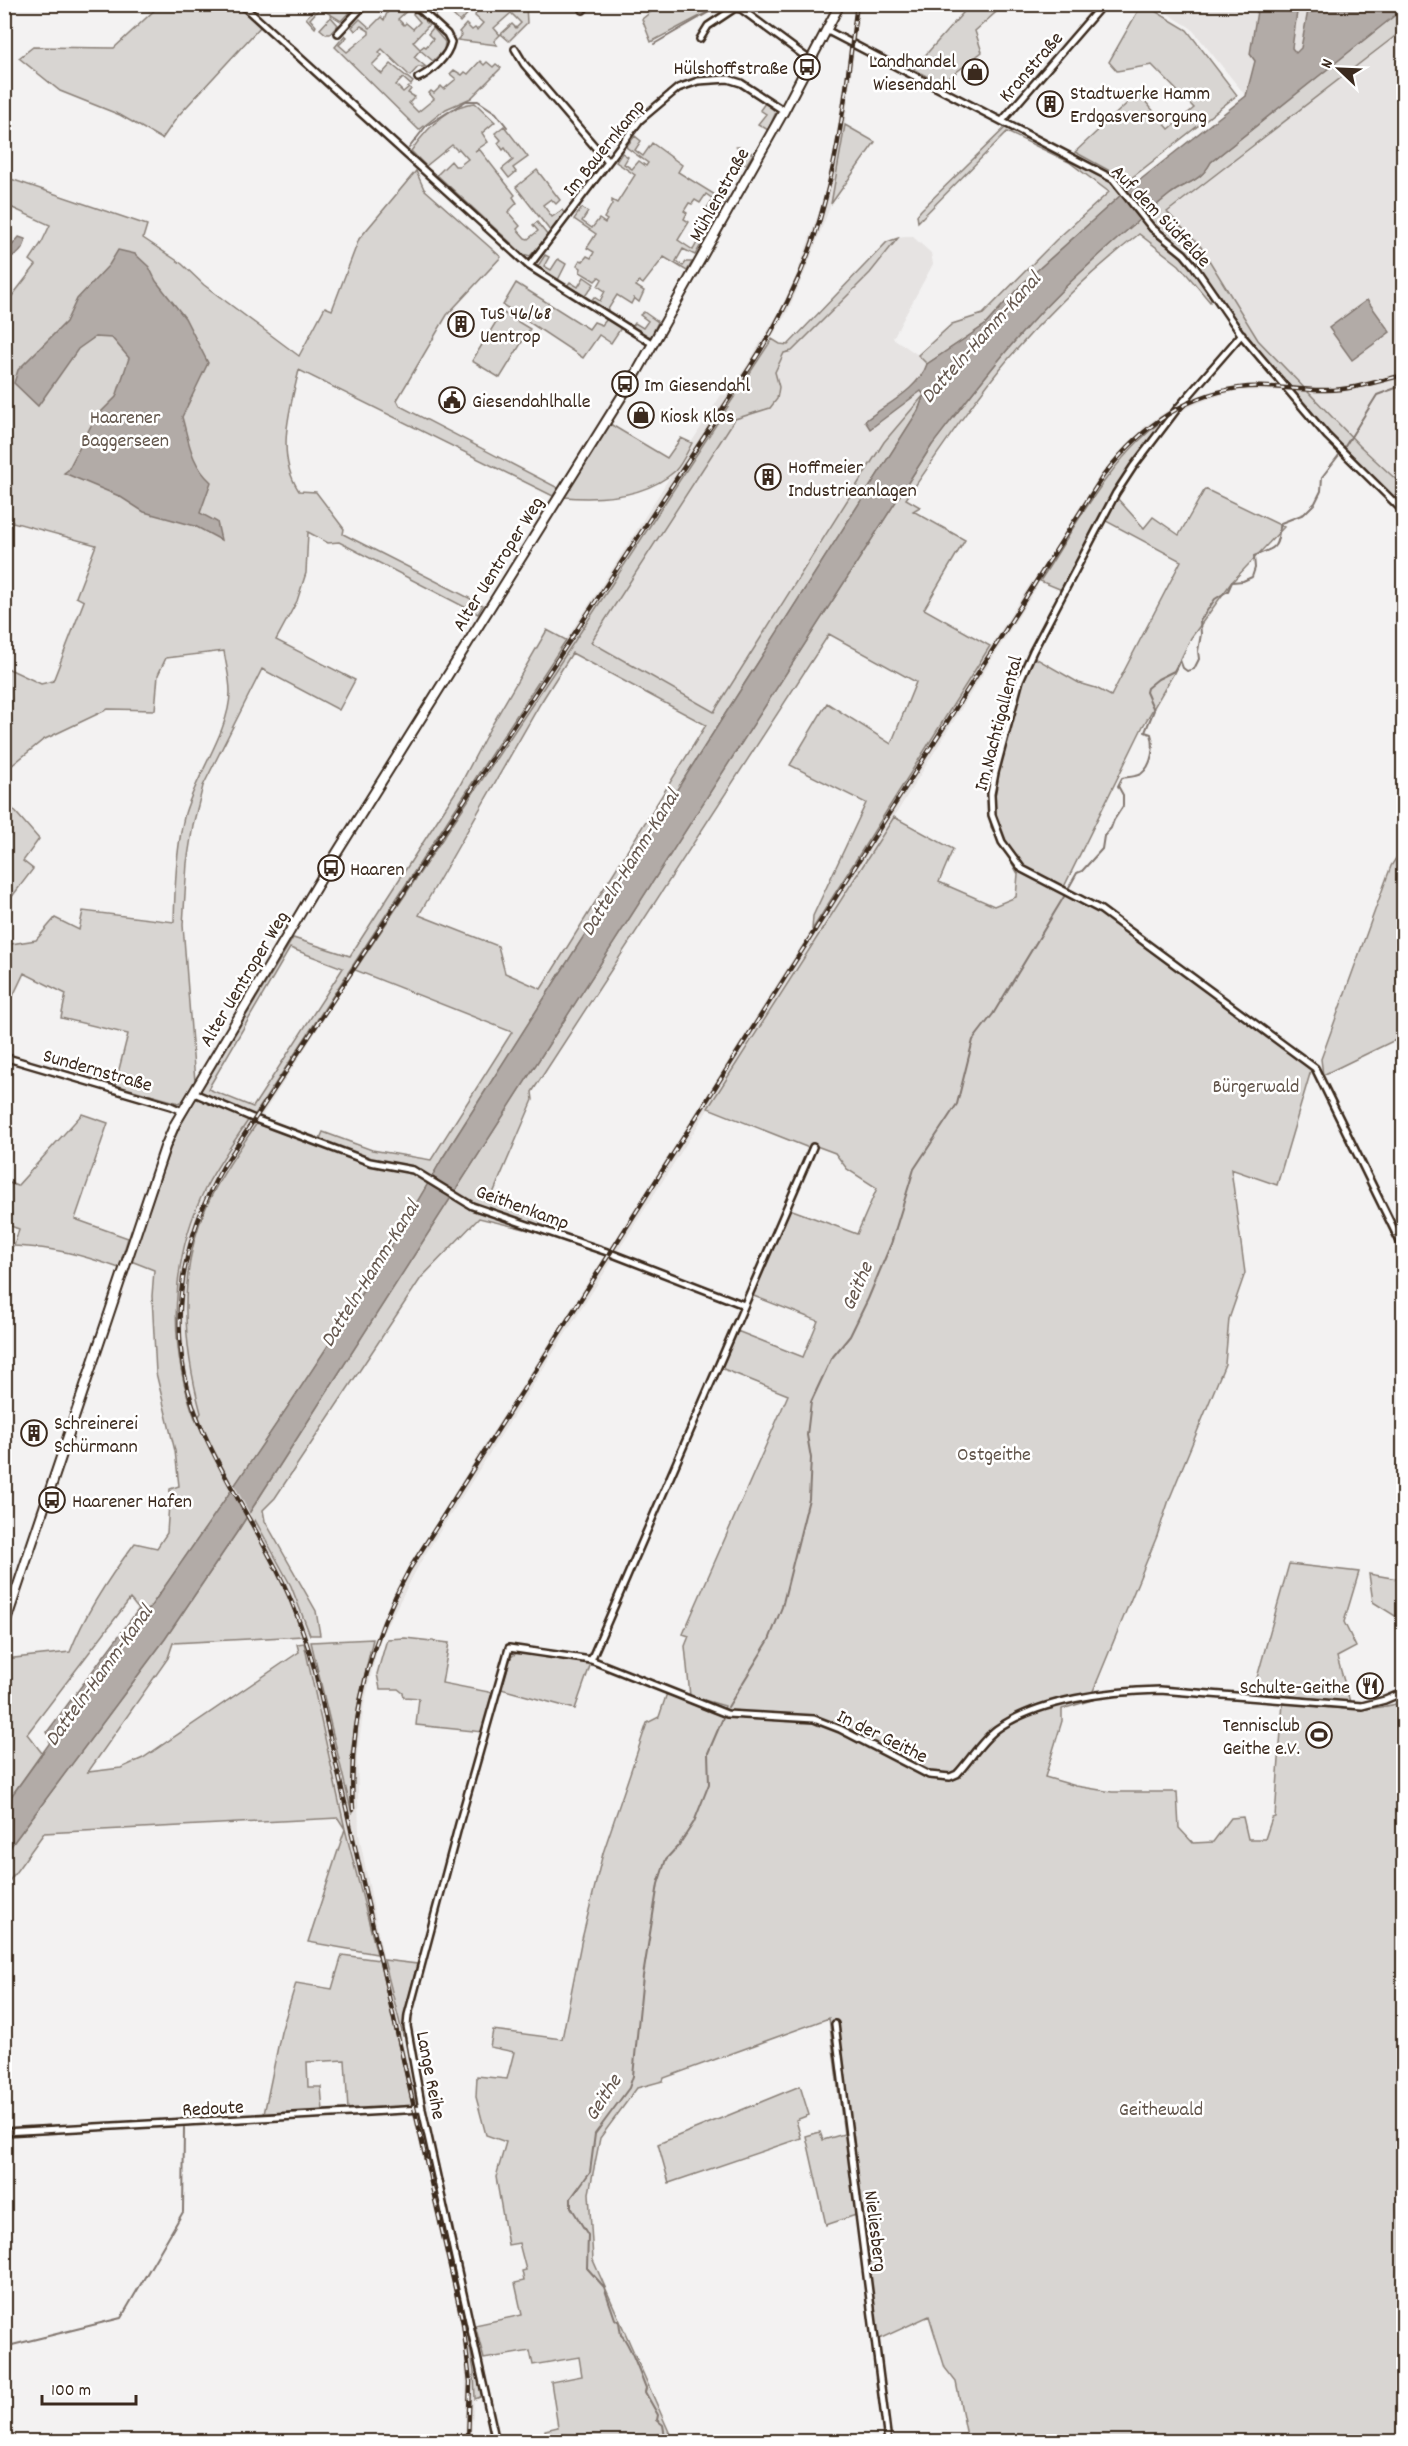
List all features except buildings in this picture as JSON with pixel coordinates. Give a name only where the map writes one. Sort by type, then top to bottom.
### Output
[{"type":"street","points":[[241,4],[529,266],[653,344]]},
{"type":"street","points":[[338,33],[365,4]]},
{"type":"street","points":[[414,4],[447,34],[451,42],[449,50],[427,74],[418,78]]},
{"type":"street","points":[[583,10],[588,4]]},
{"type":"street","name":"Mühlenstraße","points":[[621,397],[784,111],[840,4]]},
{"type":"street","name":"Kranstraße","points":[[1002,121],[1103,4]]},
{"type":"street","points":[[700,39],[708,26],[735,8],[741,9],[810,60]]},
{"type":"street","name":"Auf dem Südfelde","points":[[826,30],[1113,178],[1152,228],[1184,254],[1194,266],[1242,334],[1327,436],[1404,512]]},
{"type":"street","points":[[515,49],[524,64],[608,162]]},
{"type":"street","name":"Im Bauernkamp","points":[[529,266],[640,120],[678,88],[691,82],[728,79],[741,83],[784,111]]},
{"type":"street","name":"Im Nachtigallental","points":[[1242,334],[1177,409],[1133,467],[1110,503],[1033,651],[1020,680],[995,773],[991,794],[992,815],[1002,842],[1022,869],[1101,910],[1315,1068],[1404,1250]]},
{"type":"street","name":"Alter Uentroper Weg","points":[[4,1627],[165,1147],[182,1111],[328,867],[621,397]]},
{"type":"street","name":"Sundernstraße","points":[[4,1057],[182,1111]]},
{"type":"street","name":"Geithenkamp","points":[[194,1093],[255,1119],[370,1162],[407,1168],[423,1175],[472,1206],[579,1242],[744,1305]]},
{"type":"street","points":[[591,1660],[813,1147]]},
{"type":"street","name":"In der Geithe","points":[[510,1648],[591,1660],[727,1714],[814,1719],[840,1729],[915,1768],[938,1777],[950,1777],[957,1774],[995,1731],[1013,1719],[1091,1695],[1160,1690],[1362,1706],[1404,1692]]},
{"type":"street","name":"Lange Reihe","points":[[496,2442],[422,2109],[407,2026],[456,1835],[510,1648]]},
{"type":"street","name":"Nieliesberg","points":[[835,2024],[888,2442]]},
{"type":"street","name":"Redoute","points":[[4,2132],[422,2109]]},
{"type":"shaded area","points":[[855,5],[860,5],[845,125],[831,204],[787,313],[640,543],[348,981],[260,1119],[254,1116],[618,560],[721,395],[726,395],[747,365],[780,310],[795,278],[823,201],[835,146]]},
{"type":"shaded area","points":[[1154,5],[1258,5],[1250,54],[1255,61],[1246,96],[1191,28]]},
{"type":"shaded area","points":[[1298,5],[1309,5],[1301,49],[1296,53],[1292,48]]},
{"type":"shaded area","points":[[1403,30],[1403,486],[1360,446],[1258,340],[1201,247],[1167,212]]},
{"type":"shaded area","points":[[912,236],[931,253],[933,264],[893,338],[927,364],[925,371],[915,384],[865,421],[870,429],[921,391],[924,395],[884,442],[714,712],[591,642],[735,418],[769,408],[779,387],[775,372],[784,353],[870,273],[898,238]]},
{"type":"shaded area","points":[[1253,384],[1281,385],[1286,391],[1236,391],[1211,398],[1170,415],[1125,454],[1106,478],[1040,581],[1036,578],[1100,475],[1145,426],[1168,410],[1186,402],[1218,391]]},
{"type":"shaded area","points":[[1032,581],[1038,585],[894,817],[618,1251],[610,1248]]},
{"type":"shaded area","points":[[249,1119],[257,1123],[219,1181],[187,1292],[187,1335],[192,1380],[201,1413],[196,1421],[186,1390],[177,1331],[175,1298],[180,1269],[187,1235],[205,1190]]},
{"type":"shaded area","points":[[607,1252],[615,1256],[421,1561],[384,1631],[377,1632],[395,1590]]},
{"type":"shaded area","points":[[256,1519],[291,1586],[310,1635],[303,1636],[285,1587],[252,1525]]},
{"type":"shaded area","points":[[380,1638],[364,1705],[357,1757],[359,1835],[383,1956],[466,2321],[475,2385],[471,2441],[464,2441],[465,2349],[457,2306],[379,1960],[345,1829],[304,1643],[311,1642],[352,1810],[351,1755],[358,1704],[373,1639]]},
{"type":"green space","points":[[395,4],[411,7],[398,19],[404,25],[406,23],[413,29],[420,22],[413,14],[415,11],[429,25],[413,42],[420,49],[426,47],[433,39],[428,34],[433,28],[445,42],[444,50],[433,61],[420,50],[414,57],[426,67],[418,67],[410,76],[382,49],[379,52],[382,55],[372,65],[382,74],[391,64],[413,82],[411,85],[403,78],[396,85],[403,92],[409,87],[411,89],[408,93],[415,97],[409,103],[418,112],[434,99],[429,93],[431,91],[434,93],[441,86],[444,89],[456,79],[450,74],[454,70],[462,75],[465,72],[468,74],[480,61],[484,65],[487,62],[493,67],[496,64],[501,68],[471,98],[446,109],[419,130],[335,47],[345,35],[347,37],[339,45],[347,52],[369,34],[369,31],[361,26],[355,31],[352,27],[360,19],[370,28],[381,17],[384,20]]},
{"type":"green space","points":[[661,4],[721,5],[651,42],[642,19]]},
{"type":"green space","points":[[1142,4],[1187,30],[1237,95],[1125,183],[1112,172],[1075,152],[1138,93],[1169,129],[1194,108],[1152,65],[1117,71],[1109,62]]},
{"type":"green space","points":[[160,5],[236,5],[262,25],[178,116],[162,139],[120,115],[60,91],[19,58],[33,47],[114,48]]},
{"type":"green space","points":[[318,5],[350,5],[353,8],[341,21],[320,8],[310,19],[316,26],[315,28],[306,18]]},
{"type":"green space","points":[[437,5],[526,5],[527,23],[509,41],[501,34],[512,24],[516,28],[521,23],[511,13],[494,28],[500,35],[494,41],[497,45],[457,40],[462,35],[459,32],[466,24],[472,30],[475,28],[477,30],[483,23],[475,16],[476,12],[472,9],[460,22],[445,7],[433,18],[429,14]]},
{"type":"green space","points":[[970,5],[1004,5],[975,31],[982,52],[941,84],[913,69]]},
{"type":"green space","points":[[1403,8],[1403,30],[1167,212],[1201,247],[1258,340],[1360,446],[1403,486],[1403,508],[1304,405],[1237,322],[1217,292],[1210,302],[1179,265],[1139,234],[1071,293],[1024,341],[995,375],[906,499],[920,507],[913,511],[965,540],[924,609],[990,646],[812,930],[813,916],[866,803],[790,765],[827,703],[891,744],[916,682],[829,634],[532,1092],[533,1100],[492,1196],[549,1223],[553,1226],[549,1235],[479,1218],[421,1278],[275,1498],[263,1510],[265,1521],[316,1611],[320,1635],[310,1635],[291,1586],[255,1520],[252,1525],[285,1587],[303,1636],[173,1643],[168,1658],[88,1772],[121,1768],[143,1758],[299,1652],[297,1644],[304,1643],[345,1829],[338,1818],[44,1833],[5,1887],[5,1854],[165,1639],[239,1529],[932,445],[1022,333],[1082,271],[1158,204],[1202,174],[1211,162]]},
{"type":"green space","points":[[331,17],[338,25],[330,34],[326,34],[320,29]]},
{"type":"green space","points":[[475,103],[495,122],[482,133],[488,142],[475,151],[480,150],[515,195],[513,197],[517,203],[508,212],[520,226],[517,229],[528,239],[538,231],[533,225],[537,222],[548,236],[530,256],[523,254],[437,175],[451,161],[455,166],[459,166],[468,159],[459,149],[457,150],[452,145],[426,166],[411,151],[423,135],[446,114]]},
{"type":"green space","points":[[765,103],[776,112],[768,130],[758,124],[766,114],[760,110]]},
{"type":"green space","points":[[845,125],[875,142],[831,204]]},
{"type":"green space","points":[[504,126],[528,157],[513,168],[516,172],[509,178],[502,169],[513,160],[505,148],[503,150],[498,143],[501,140],[495,133]]},
{"type":"green space","points":[[1007,126],[1107,178],[1121,195],[1021,285],[985,325],[927,364],[918,355],[952,324],[983,314],[1056,240],[1109,192],[1069,162],[1007,132],[918,222],[917,215],[921,210]]},
{"type":"green space","points":[[635,136],[641,141],[635,150],[643,156],[652,143],[682,165],[678,172],[725,201],[718,214],[707,208],[713,199],[706,194],[700,203],[695,200],[692,204],[689,203],[684,211],[687,213],[684,219],[689,222],[678,240],[693,250],[699,239],[703,241],[695,255],[683,249],[676,261],[683,266],[686,262],[692,262],[687,271],[664,257],[643,284],[639,281],[636,286],[644,291],[639,302],[634,298],[631,304],[617,295],[607,311],[591,301],[594,297],[600,301],[605,291],[598,286],[602,279],[599,277],[595,281],[580,272],[581,268],[577,265],[587,256],[591,258],[594,252],[587,248],[596,234],[574,219],[582,208],[588,212],[582,221],[592,228],[599,219],[605,223],[607,220],[604,218],[612,200],[617,203],[635,175],[616,162],[622,153],[628,157],[624,164],[632,169],[639,161],[646,166],[648,163],[626,147]]},
{"type":"green space","points":[[737,147],[742,147],[753,154],[746,165],[738,159],[743,153]]},
{"type":"green space","points":[[537,170],[560,200],[556,204],[551,199],[543,205],[552,217],[562,210],[565,214],[551,232],[516,187]]},
{"type":"green space","name":"Haarener Baggerseen","points":[[416,171],[424,189],[501,257],[447,315],[397,400],[400,406],[558,488],[553,496],[299,370],[289,416],[286,447],[292,477],[299,491],[316,492],[344,529],[343,534],[483,605],[478,614],[339,542],[328,543],[308,532],[306,573],[297,601],[276,640],[355,680],[339,710],[262,669],[203,786],[193,825],[187,863],[183,925],[195,1082],[183,1101],[179,1103],[115,1085],[128,1034],[61,1018],[66,994],[24,973],[13,996],[5,996],[5,945],[36,940],[55,918],[79,930],[83,911],[174,922],[175,882],[181,830],[195,786],[224,722],[230,692],[229,682],[224,651],[166,658],[158,675],[155,710],[108,709],[43,740],[5,771],[5,667],[41,684],[53,681],[84,601],[76,597],[96,545],[13,522],[5,534],[5,305],[36,265],[30,260],[50,225],[6,205],[5,207],[5,177],[147,225],[143,238],[182,264],[204,285],[299,356],[325,307],[332,310],[359,239]]},
{"type":"green space","points":[[898,238],[870,273],[792,351],[784,353],[775,372],[779,387],[777,399],[770,408],[735,419],[591,642],[714,712],[884,442],[924,395],[918,411],[442,1159],[338,1331],[263,1443],[149,1609],[140,1610],[130,1599],[27,1734],[42,1753],[5,1805],[5,1659],[70,1652],[98,1596],[135,1543],[157,1548],[167,1533],[170,1489],[179,1486],[175,1451],[156,1373],[152,1296],[154,1270],[131,1261],[179,1128],[196,1098],[249,1119],[205,1189],[193,1216],[179,1274],[176,1304],[180,1364],[196,1421],[201,1413],[190,1362],[187,1335],[187,1282],[197,1230],[212,1194],[224,1173],[257,1123],[318,1143],[323,1132],[372,1150],[431,1160],[512,1032],[355,970],[572,645],[772,339],[780,344],[788,345],[887,242]],"holes":[[[572,653],[706,725],[541,989],[505,973],[498,946],[419,915],[540,704]]]},
{"type":"green space","points":[[545,255],[549,257],[544,266],[551,270],[558,259],[566,264],[558,280],[538,266]]},
{"type":"green space","points":[[584,277],[594,284],[585,296],[567,286],[570,282],[578,287]]},
{"type":"green space","points":[[516,283],[589,329],[594,322],[602,325],[607,319],[621,328],[611,343],[599,335],[583,358],[503,305]]},
{"type":"green space","points":[[502,312],[530,329],[500,378],[472,361]]},
{"type":"green space","points":[[644,312],[658,322],[651,336],[647,337],[632,327],[635,323],[643,328],[648,321],[640,315]]},
{"type":"green space","points":[[1170,415],[1131,466],[1062,590],[1040,581],[1082,513],[1113,470],[1149,431]]},
{"type":"green space","points":[[610,424],[667,458],[681,438],[692,443],[675,471],[651,486],[608,497],[564,497]]},
{"type":"green space","name":"Geithewald","points":[[1205,489],[1284,527],[1231,583],[1191,638],[1174,673],[1143,726],[1062,891],[1088,903],[1312,1067],[1277,1185],[1231,1169],[1245,1273],[1229,1319],[1225,1364],[1091,1696],[1092,1700],[1062,1709],[1062,1721],[1045,1777],[1076,1786],[1112,1792],[1177,1792],[1179,1828],[1193,1843],[1213,1842],[1231,1818],[1243,1817],[1248,1839],[1265,1839],[1272,1818],[1275,1817],[1283,1702],[1358,1709],[1403,1702],[1403,2441],[968,2441],[956,2382],[945,2368],[929,2316],[875,2341],[857,2201],[854,2201],[856,2215],[826,2225],[806,2136],[820,2132],[823,2140],[844,2134],[829,2018],[664,2078],[663,2081],[637,2088],[600,2138],[589,2193],[593,2260],[673,2441],[547,2441],[545,2430],[558,2427],[551,2382],[582,2376],[579,2357],[533,2365],[530,2351],[484,2359],[475,2325],[522,2315],[515,2283],[524,2281],[522,2271],[526,2270],[519,2243],[508,2245],[496,2177],[506,2142],[486,2135],[476,2097],[477,2076],[507,2079],[514,2052],[490,2047],[493,2030],[562,2039],[581,1943],[603,1853],[647,1723],[659,1717],[667,1693],[722,1716],[725,1706],[690,1696],[685,1646],[689,1636],[683,1634],[788,1395],[721,1368],[737,1331],[803,1357],[818,1321],[751,1295],[787,1208],[857,1234],[877,1188],[847,1169],[835,1153],[811,1144],[809,1148],[708,1108],[894,817],[953,849],[939,882],[994,906],[1016,897],[1018,874],[991,827],[987,783],[1005,723],[1012,717],[1032,656],[1079,683],[1111,696],[1181,561],[1106,521],[1117,498],[1144,528],[1153,517],[1179,535]]},
{"type":"green space","points":[[547,630],[566,640],[254,1116],[200,1092],[293,938],[350,956],[460,785]],"holes":[[[290,948],[343,968],[253,1107],[208,1089]]]},
{"type":"green space","points":[[5,800],[39,839],[23,861],[33,869],[5,906],[8,832],[5,833]]},
{"type":"green space","points":[[1403,847],[1403,1055],[1395,1040],[1323,1075],[1321,1059],[1391,866]]},
{"type":"green space","points":[[82,1114],[108,1123],[75,1219],[128,1238],[119,1268],[67,1253],[14,1246],[19,1229],[5,1224],[9,1203],[5,1202],[5,1181],[17,1186]]},
{"type":"green space","points":[[1289,1564],[1359,1572],[1344,1622],[1356,1647],[1337,1657],[1350,1702],[1253,1692]]},
{"type":"green space","points":[[1369,1574],[1403,1580],[1403,1621],[1373,1602]]},
{"type":"green space","points":[[405,1638],[449,1643],[442,1683],[494,1693],[483,1732],[416,1725],[419,1698],[404,1697],[398,1689],[380,1689],[377,1674],[387,1639]]},
{"type":"green space","points":[[373,1639],[358,1704],[351,1755],[352,1814],[311,1642]]},
{"type":"green space","points":[[520,1651],[591,1663],[575,1709],[501,1689],[511,1657]]},
{"type":"green space","points":[[345,1829],[377,1954],[308,1942]]},
{"type":"green space","points":[[342,1955],[379,1960],[413,2108],[348,2110],[345,2060],[307,2062],[308,2087],[321,2087],[323,2111],[264,2114],[281,2032],[296,1983],[332,1989]]},
{"type":"green space","points":[[384,1960],[417,1964],[404,2019],[405,2036],[403,2036]]},
{"type":"green space","points":[[800,2086],[809,2115],[796,2120],[801,2138],[669,2183],[658,2144]]},
{"type":"green space","points":[[462,2300],[483,2396],[475,2399],[474,2372]]},
{"type":"water","name":"Datteln-Hamm-Kanal","points":[[1258,5],[1298,5],[1292,48],[1296,53],[1301,48],[1309,5],[1403,5],[1403,9],[1211,162],[1197,178],[1158,204],[1082,271],[1022,333],[932,445],[239,1529],[165,1639],[5,1854],[5,1805],[49,1744],[50,1738],[47,1732],[138,1610],[149,1609],[338,1331],[442,1159],[918,411],[924,395],[921,391],[870,429],[865,421],[909,389],[923,373],[927,364],[985,325],[1021,285],[1121,195],[1246,96],[1255,61],[1250,54]]},
{"type":"water","points":[[19,237],[25,239],[24,244],[20,252],[13,256],[9,249]]},
{"type":"water","points":[[118,250],[135,254],[149,267],[156,281],[185,318],[208,363],[182,417],[195,460],[211,482],[200,513],[217,522],[221,540],[195,526],[144,512],[119,496],[64,473],[68,470],[95,418],[116,397],[129,358],[112,338],[95,337],[78,349],[38,406],[14,383],[18,370],[66,322],[77,299],[109,265]]},
{"type":"water","points":[[1367,300],[1390,332],[1352,360],[1329,328]]},
{"type":"pier","points":[[233,1483],[251,1516],[248,1521],[229,1488]]},
{"type":"waterway","points":[[654,44],[723,4]]},
{"type":"waterway","points":[[409,148],[426,126],[466,101],[478,101],[496,113],[507,127]]},
{"type":"waterway","name":"Geithe","points":[[1344,448],[1377,395],[1404,385]]},
{"type":"waterway","name":"Geithe","points":[[1068,889],[1077,873],[1082,871],[1102,849],[1104,836],[1123,806],[1123,795],[1118,786],[1122,778],[1141,774],[1150,761],[1152,739],[1151,734],[1145,732],[1154,710],[1146,692],[1147,688],[1174,671],[1180,660],[1187,671],[1194,669],[1199,659],[1200,621],[1215,599],[1228,591],[1232,582],[1252,577],[1255,568],[1254,556],[1273,548],[1277,542],[1281,523],[1304,514],[1315,503],[1321,491],[1322,477],[1339,455]]},
{"type":"waterway","name":"Geithe","points":[[728,1707],[769,1640],[782,1607],[809,1499],[811,1458],[807,1435],[811,1402],[831,1359],[850,1336],[868,1299],[891,1244],[914,1169],[957,1104],[973,1040],[993,1014],[1065,895]]},
{"type":"waterway","name":"Geithe","points":[[669,2442],[665,2437],[663,2425],[657,2420],[658,2415],[645,2392],[646,2388],[631,2351],[621,2335],[619,2322],[615,2319],[604,2287],[587,2268],[588,2235],[571,2207],[571,2198],[590,2172],[595,2134],[629,2088],[633,2076],[643,1976],[658,1884],[666,1859],[679,1845],[694,1822],[709,1784],[708,1753],[723,1718]]},
{"type":"waterway","points":[[4,2347],[121,2318],[183,2212],[184,2128]]},
{"type":"railway","points":[[468,2442],[470,2382],[463,2323],[315,1671],[284,1584],[224,1475],[200,1424],[189,1392],[182,1359],[180,1326],[181,1293],[186,1260],[195,1228],[223,1167],[750,367],[784,309],[811,247],[830,179],[844,105],[857,4]]},
{"type":"railway","points":[[353,1810],[354,1747],[364,1686],[382,1627],[409,1570],[1103,476],[1132,443],[1149,429],[1166,416],[1205,396],[1248,387],[1336,390],[1404,375]]},
{"type":"place","name":"Hülshoffstraße","points":[[807,67]]},
{"type":"place","name":"Landhandel Wiesendahl","points":[[975,72]]},
{"type":"place","name":"Stadtwerke Hamm Erdgasversorgung","points":[[1050,104]]},
{"type":"place","name":"TuS 46/68 Uentrop","points":[[461,324]]},
{"type":"place","name":"Im Giesendahl","points":[[625,384]]},
{"type":"place","name":"Giesendahlhalle","points":[[452,400]]},
{"type":"place","name":"Kiosk Klos","points":[[641,415]]},
{"type":"place","name":"Hoffmeier Industrieanlagen","points":[[768,477]]},
{"type":"place","name":"Haaren","points":[[331,868]]},
{"type":"place","name":"Schreinerei Schürmann","points":[[34,1433]]},
{"type":"place","name":"Haarener Hafen","points":[[52,1500]]},
{"type":"place","name":"Schulte-Geithe","points":[[1370,1686]]},
{"type":"place","name":"Tennisclub Geithe e.V.","points":[[1319,1735]]},
{"type":"park label","name":"Bürgerwald","points":[[1256,1085]]},
{"type":"park label","name":"Ostgeithe","points":[[994,1453]]}]
